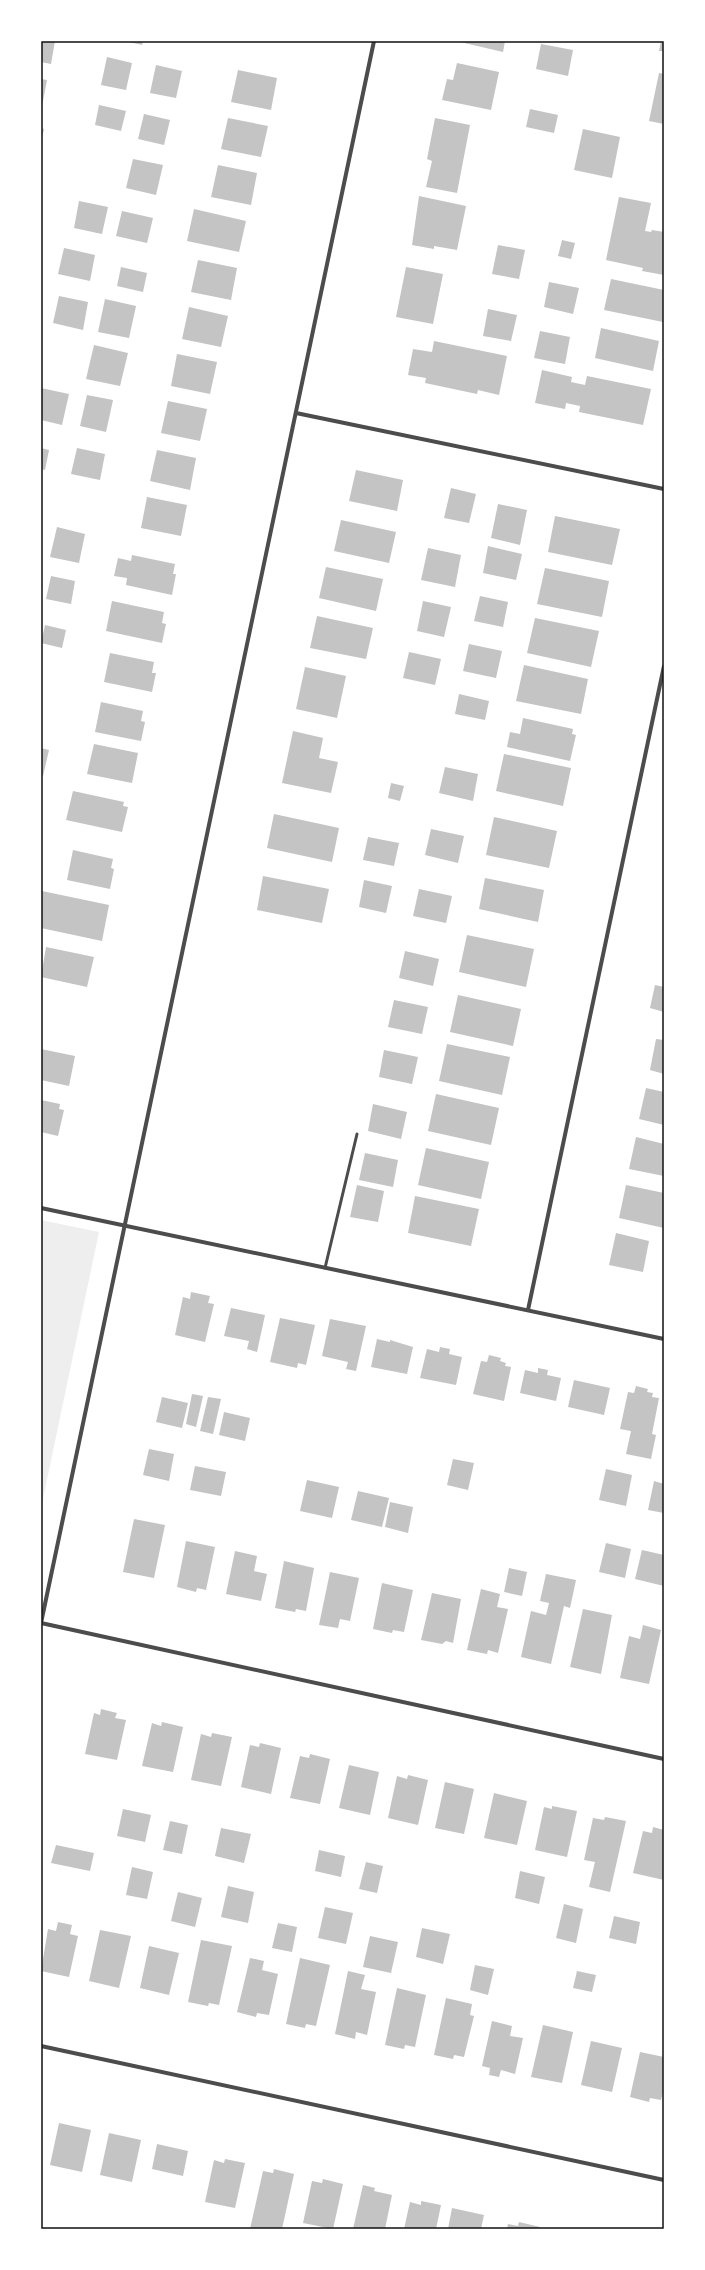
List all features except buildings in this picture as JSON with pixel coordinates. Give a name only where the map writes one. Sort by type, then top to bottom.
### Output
[{"type":"street","points":[[374,41],[41,1623],[664,1759]]},
{"type":"street","points":[[296,413],[664,489]]},
{"type":"street","points":[[528,1310],[664,666]]},
{"type":"street","points":[[41,1208],[664,1339]]},
{"type":"street","points":[[41,2046],[664,2180]]},
{"type":"lane","points":[[325,1268],[357,1134]]},
{"type":"shaded area","points":[[41,1220],[99,1232],[41,1508]]}]
